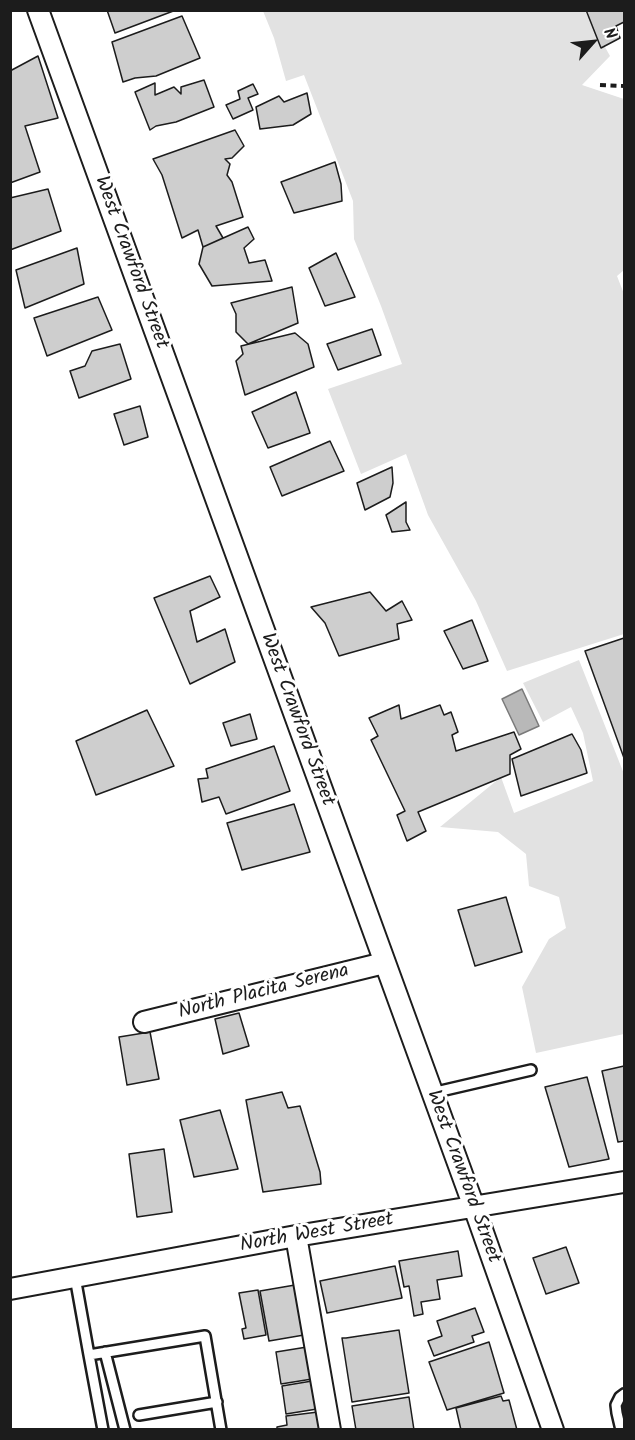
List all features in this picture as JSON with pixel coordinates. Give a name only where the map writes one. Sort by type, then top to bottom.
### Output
[{"type":"street","name":"West Crawford Street","points":[[38,10],[554,1430]]},
{"type":"street","name":"North Placita Serena","points":[[144,1022],[384,963]]},
{"type":"street","name":"North West Street","points":[[10,1289],[296,1236],[624,1182]]},
{"type":"street","points":[[296,1236],[330,1430]]},
{"type":"lane","points":[[432,1094],[531,1070]]},
{"type":"lane","points":[[75,1277],[103,1430]]},
{"type":"lane","points":[[89,1354],[206,1336],[221,1430]]},
{"type":"lane","points":[[105,1352],[125,1430]]},
{"type":"lane","points":[[621,1430],[616,1405],[624,1394]]},
{"type":"lane","points":[[139,1415],[217,1402]]},
{"type":"path","points":[[600,85],[624,86]]},
{"type":"shaded area","points":[[263,11],[585,11],[610,56],[582,85],[624,99],[624,270],[617,276],[624,294],[624,634],[507,671],[476,601],[428,515],[406,454],[361,474],[328,389],[402,364],[354,239],[353,201],[304,75],[286,81],[274,38]]},
{"type":"shaded area","points":[[579,660],[624,774],[624,1034],[536,1053],[522,987],[549,939],[566,928],[559,897],[529,886],[526,854],[498,832],[440,827],[501,777],[514,813],[593,781],[583,733],[571,707],[543,722],[523,683]]},
{"type":"shaded area","points":[[522,689],[539,726],[519,735],[502,699]]},
{"type":"building","points":[[107,10],[176,10],[115,33]]},
{"type":"building","points":[[586,10],[624,10],[624,22],[616,26],[620,38],[601,48]]},
{"type":"building","points":[[182,16],[200,58],[156,76],[123,82],[112,42]]},
{"type":"building","points":[[38,56],[58,118],[25,126],[40,172],[10,183],[10,71]]},
{"type":"building","points":[[204,80],[214,107],[150,130],[135,92],[155,83],[155,95],[174,87],[181,94],[181,87]]},
{"type":"building","points":[[253,84],[258,94],[248,98],[253,110],[233,119],[226,105],[240,99],[238,91]]},
{"type":"building","points":[[307,93],[311,114],[293,125],[260,129],[256,107],[279,96],[284,102]]},
{"type":"building","points":[[235,130],[244,146],[232,158],[225,159],[230,164],[227,175],[232,182],[243,217],[216,226],[223,238],[203,247],[198,230],[182,238],[162,175],[153,159]]},
{"type":"building","points":[[335,162],[341,184],[342,201],[294,213],[281,182]]},
{"type":"building","points":[[48,189],[61,231],[10,250],[10,198]]},
{"type":"building","points":[[248,227],[254,239],[244,248],[249,263],[265,260],[272,281],[212,286],[199,264],[203,247]]},
{"type":"building","points":[[77,248],[84,284],[25,308],[16,270]]},
{"type":"building","points":[[336,253],[355,297],[325,306],[309,268]]},
{"type":"building","points":[[292,287],[298,323],[248,344],[236,332],[236,314],[231,303]]},
{"type":"building","points":[[98,297],[112,330],[47,356],[34,318]]},
{"type":"building","points":[[372,329],[381,355],[338,370],[327,344]]},
{"type":"building","points":[[295,333],[308,344],[314,367],[245,395],[236,361],[243,354],[241,346]]},
{"type":"building","points":[[120,344],[131,379],[79,398],[70,371],[85,366],[92,351]]},
{"type":"building","points":[[296,392],[310,433],[268,448],[252,412]]},
{"type":"building","points":[[140,406],[148,437],[124,445],[114,414]]},
{"type":"building","points":[[330,441],[344,471],[282,496],[270,467]]},
{"type":"building","points":[[392,467],[393,483],[390,497],[365,510],[357,483]]},
{"type":"building","points":[[406,502],[406,522],[410,530],[392,532],[386,515]]},
{"type":"building","points":[[210,576],[220,597],[190,611],[197,642],[225,629],[235,662],[190,684],[154,598]]},
{"type":"building","points":[[370,592],[386,611],[402,601],[412,620],[397,624],[399,639],[339,656],[325,623],[311,607]]},
{"type":"building","points":[[472,620],[488,661],[463,669],[444,631]]},
{"type":"building","points":[[624,638],[624,758],[585,651]]},
{"type":"building","points":[[399,705],[401,719],[440,705],[444,715],[451,712],[458,732],[452,735],[456,751],[514,732],[521,749],[510,755],[510,774],[418,812],[426,831],[407,841],[397,815],[405,811],[371,740],[378,736],[369,718]]},
{"type":"building","points":[[147,710],[174,766],[96,795],[76,741]]},
{"type":"building","points":[[250,714],[257,739],[231,746],[223,723]]},
{"type":"building","points":[[572,734],[581,750],[587,773],[521,796],[512,759]]},
{"type":"building","points":[[274,746],[290,791],[226,814],[219,797],[202,802],[198,779],[208,778],[206,769]]},
{"type":"building","points":[[294,804],[310,852],[242,870],[227,823]]},
{"type":"building","points":[[506,897],[522,952],[475,966],[458,910]]},
{"type":"building","points":[[239,1013],[249,1046],[223,1054],[215,1019]]},
{"type":"building","points":[[150,1032],[159,1079],[127,1085],[119,1037]]},
{"type":"building","points":[[624,1066],[624,1141],[618,1142],[602,1071]]},
{"type":"building","points":[[587,1077],[609,1159],[569,1167],[545,1087]]},
{"type":"building","points":[[282,1092],[288,1108],[300,1106],[320,1172],[321,1184],[263,1192],[246,1100]]},
{"type":"building","points":[[220,1110],[238,1169],[194,1177],[180,1120]]},
{"type":"building","points":[[164,1149],[172,1212],[137,1217],[129,1154]]},
{"type":"building","points":[[566,1247],[579,1283],[546,1294],[533,1258]]},
{"type":"building","points":[[458,1251],[462,1276],[437,1280],[440,1299],[421,1302],[423,1314],[414,1316],[409,1286],[404,1287],[399,1261]]},
{"type":"building","points":[[395,1266],[402,1298],[327,1313],[320,1281]]},
{"type":"building","points":[[295,1285],[304,1335],[269,1341],[260,1291]]},
{"type":"building","points":[[258,1290],[266,1335],[244,1339],[242,1329],[246,1328],[239,1293]]},
{"type":"building","points":[[475,1308],[484,1332],[472,1336],[474,1342],[434,1356],[428,1341],[442,1336],[437,1321]]},
{"type":"building","points":[[399,1330],[409,1393],[352,1402],[342,1338]]},
{"type":"building","points":[[489,1342],[504,1393],[447,1410],[429,1362]]},
{"type":"building","points":[[307,1347],[312,1379],[281,1384],[276,1352]]},
{"type":"building","points":[[312,1381],[317,1409],[286,1414],[282,1386]]},
{"type":"building","points":[[501,1396],[503,1401],[509,1400],[517,1430],[461,1430],[456,1408]]},
{"type":"building","points":[[409,1397],[414,1430],[356,1430],[352,1406]]},
{"type":"building","points":[[318,1412],[321,1430],[277,1430],[277,1427],[287,1425],[286,1416]]}]
